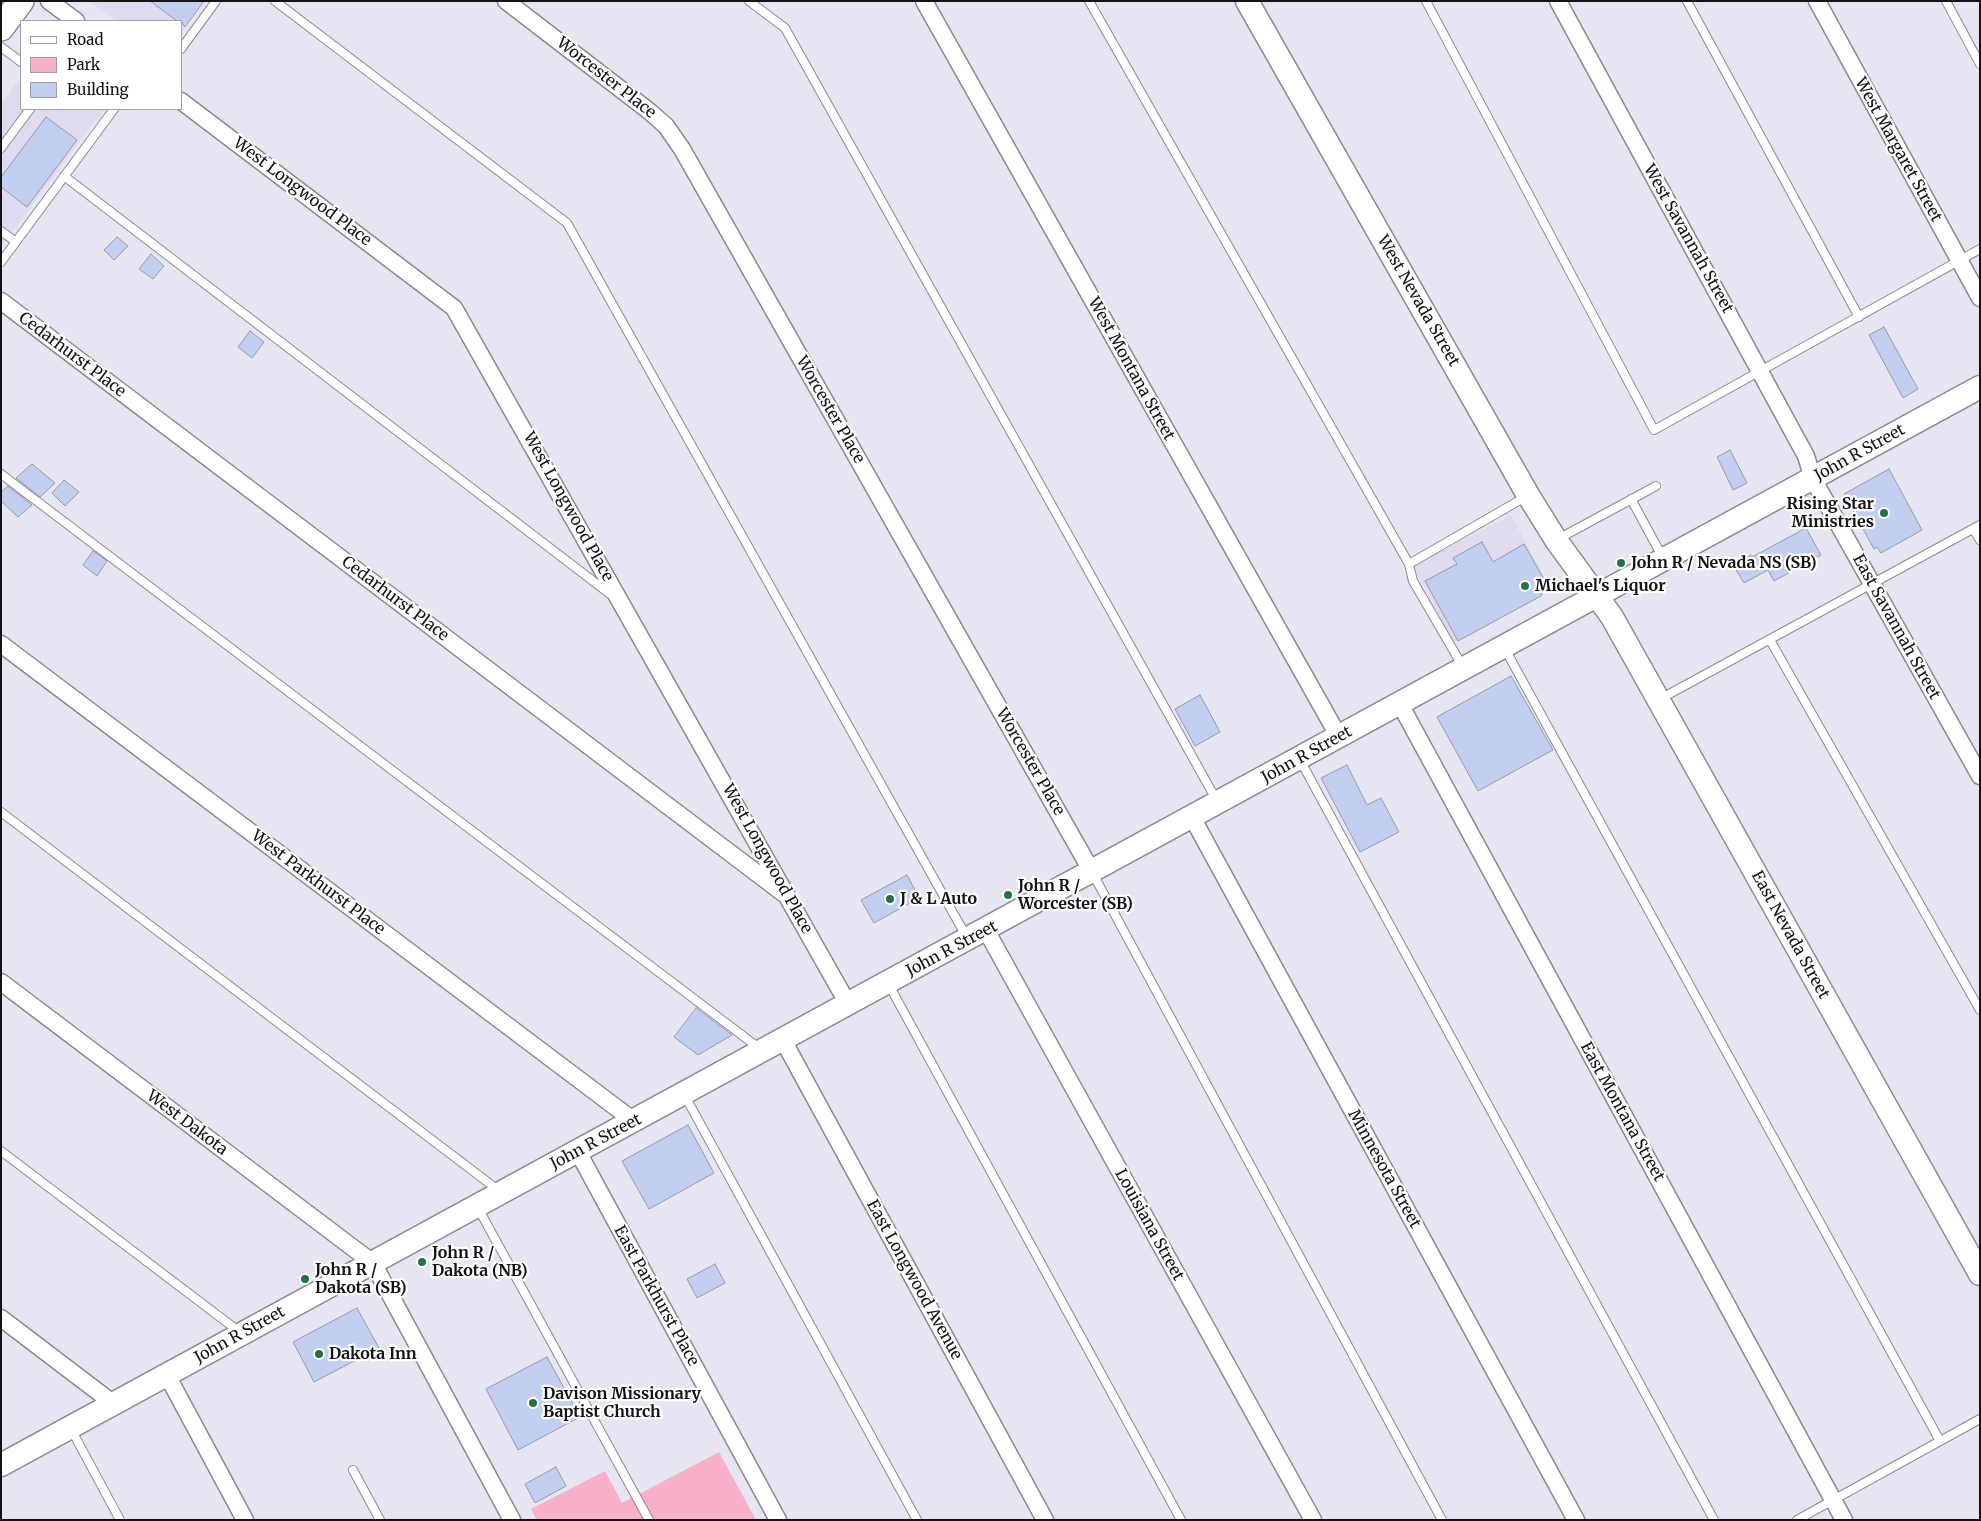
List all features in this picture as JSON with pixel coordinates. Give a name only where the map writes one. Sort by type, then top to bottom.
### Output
[{"type":"main road","points":[[1,12],[17,1]]},
{"type":"main road","points":[[1,28],[21,1]]},
{"type":"main road","name":"West Nevada Street","points":[[1247,1],[1528,495],[1556,540],[1598,596]]},
{"type":"main road","name":"John R Street","points":[[1,1465],[1504,648],[1980,387]]},
{"type":"main road","name":"East Nevada Street","points":[[1598,596],[1659,700],[1980,1274]]},
{"type":"street","points":[[49,1],[75,20]]},
{"type":"street","name":"Worcester Place","points":[[506,1],[649,111],[666,126],[682,149],[1092,872]]},
{"type":"street","name":"West Montana Street","points":[[924,1],[1339,737]]},
{"type":"street","name":"West Savannah Street","points":[[1558,1],[1806,456],[1813,479]]},
{"type":"street","name":"West Margaret Street","points":[[1817,1],[1980,298]]},
{"type":"street","name":"West Longwood Place","points":[[182,102],[454,308],[848,1004]]},
{"type":"street","name":"Cedarhurst Place","points":[[1,301],[788,898]]},
{"type":"street","name":"East Savannah Street","points":[[1813,479],[1980,776]]},
{"type":"street","name":"West Parkhurst Place","points":[[1,644],[634,1121]]},
{"type":"street","name":"East Montana Street","points":[[1400,704],[1844,1520]]},
{"type":"street","name":"Minnesota Street","points":[[1192,817],[1576,1520]]},
{"type":"street","name":"Louisiana Street","points":[[977,935],[1313,1520]]},
{"type":"street","name":"West Dakota","points":[[1,982],[373,1263]]},
{"type":"street","name":"East Longwood Avenue","points":[[783,1040],[1045,1520]]},
{"type":"street","name":"East Parkhurst Place","points":[[578,1152],[778,1520]]},
{"type":"street","points":[[373,1263],[512,1520]]},
{"type":"street","points":[[1,1318],[114,1404]]},
{"type":"street","points":[[167,1375],[245,1520]]},
{"type":"lane","points":[[182,48],[216,1]]},
{"type":"lane","points":[[275,1],[567,223],[977,935]]},
{"type":"lane","points":[[749,1],[785,28],[1218,803]]},
{"type":"lane","points":[[1089,1],[1409,564],[1413,581],[1464,669]]},
{"type":"lane","points":[[1426,1],[1654,430],[1980,249]]},
{"type":"lane","points":[[1687,1],[1859,317]]},
{"type":"lane","points":[[1946,1],[1980,64]]},
{"type":"lane","points":[[1,47],[20,61]]},
{"type":"lane","points":[[1,148],[29,110]]},
{"type":"lane","points":[[1,262],[111,110]]},
{"type":"lane","points":[[64,176],[622,603]]},
{"type":"lane","points":[[1,231],[16,242]]},
{"type":"lane","points":[[1,474],[763,1051]]},
{"type":"lane","points":[[1556,540],[1656,486]]},
{"type":"lane","points":[[1409,564],[1528,495]]},
{"type":"lane","points":[[1630,499],[1664,560]]},
{"type":"lane","points":[[1659,700],[1976,527],[1980,540]]},
{"type":"lane","points":[[1770,640],[1980,1010]]},
{"type":"lane","points":[[1504,648],[1940,1441]]},
{"type":"lane","points":[[1299,759],[1714,1520]]},
{"type":"lane","points":[[1,812],[502,1193]]},
{"type":"lane","points":[[1092,872],[1442,1520]]},
{"type":"lane","points":[[888,983],[1181,1520]]},
{"type":"lane","points":[[684,1094],[917,1520]]},
{"type":"lane","points":[[1,1151],[242,1334]]},
{"type":"lane","points":[[477,1206],[649,1520]]},
{"type":"lane","points":[[1797,1520],[1980,1419]]},
{"type":"lane","points":[[70,1428],[120,1520]]},
{"type":"lane","points":[[353,1470],[380,1520]]},
{"type":"shaded area","points":[[89,1],[204,1],[182,32],[182,20],[116,20]]},
{"type":"shaded area","points":[[20,78],[20,110],[103,110],[1,247],[1,104]]},
{"type":"shaded area","points":[[1511,515],[1551,590],[1453,642],[1413,566]]},
{"type":"green space","points":[[719,1452],[756,1520],[537,1520],[531,1509],[605,1471],[622,1503]]},
{"type":"building","points":[[150,1],[204,1],[185,27],[182,20],[176,20]]},
{"type":"building","points":[[46,117],[77,140],[27,207],[1,187],[1,177]]},
{"type":"building","points":[[117,237],[128,246],[114,260],[104,250]]},
{"type":"building","points":[[151,254],[164,266],[153,279],[139,269]]},
{"type":"building","points":[[1884,327],[1918,389],[1903,398],[1869,335]]},
{"type":"building","points":[[250,331],[264,342],[252,358],[238,347]]},
{"type":"building","points":[[1730,450],[1747,483],[1733,490],[1717,457]]},
{"type":"building","points":[[32,464],[55,483],[40,497],[16,478]]},
{"type":"building","name":"Rising Star Ministries","points":[[1889,469],[1922,530],[1881,553],[1877,547],[1874,549],[1844,494]]},
{"type":"building","points":[[64,480],[79,492],[65,506],[52,493]]},
{"type":"building","points":[[8,486],[32,505],[18,517],[1,501],[1,492]]},
{"type":"building","points":[[1806,528],[1821,555],[1774,581],[1768,570],[1744,583],[1733,565]]},
{"type":"building","points":[[1482,542],[1493,562],[1524,544],[1545,581],[1541,596],[1458,641],[1425,581],[1457,564],[1453,558]]},
{"type":"building","points":[[93,551],[107,561],[97,576],[83,565]]},
{"type":"building","points":[[1511,676],[1553,750],[1478,791],[1437,717]]},
{"type":"building","points":[[1200,695],[1220,732],[1195,746],[1175,709]]},
{"type":"building","points":[[1347,765],[1367,805],[1381,798],[1399,832],[1360,852],[1321,778]]},
{"type":"building","points":[[907,875],[919,898],[874,923],[861,900]]},
{"type":"building","points":[[696,1008],[732,1035],[698,1055],[674,1037]]},
{"type":"building","points":[[688,1125],[714,1173],[649,1209],[622,1161]]},
{"type":"building","points":[[715,1264],[725,1283],[697,1298],[687,1279]]},
{"type":"building","points":[[357,1308],[379,1348],[314,1382],[293,1342]]},
{"type":"building","name":"Davison Missionary Baptist Church","points":[[547,1357],[580,1417],[518,1450],[486,1389]]},
{"type":"building","points":[[556,1467],[566,1486],[535,1503],[525,1484]]},
{"type":"place","name":"Rising Star Ministries","points":[[1884,513]]},
{"type":"place","name":"John R / Nevada NS (SB)","points":[[1621,563]]},
{"type":"place","name":"Michael's Liquor","points":[[1525,586]]},
{"type":"place","name":"John R / Worcester (SB)","points":[[1008,895]]},
{"type":"place","name":"J & L Auto","points":[[890,899]]},
{"type":"place","name":"John R / Dakota (NB)","points":[[422,1262]]},
{"type":"place","name":"John R / Dakota (SB)","points":[[305,1279]]},
{"type":"place","name":"Dakota Inn","points":[[319,1354]]},
{"type":"place","name":"Davison Missionary Baptist Church","points":[[533,1403]]}]
